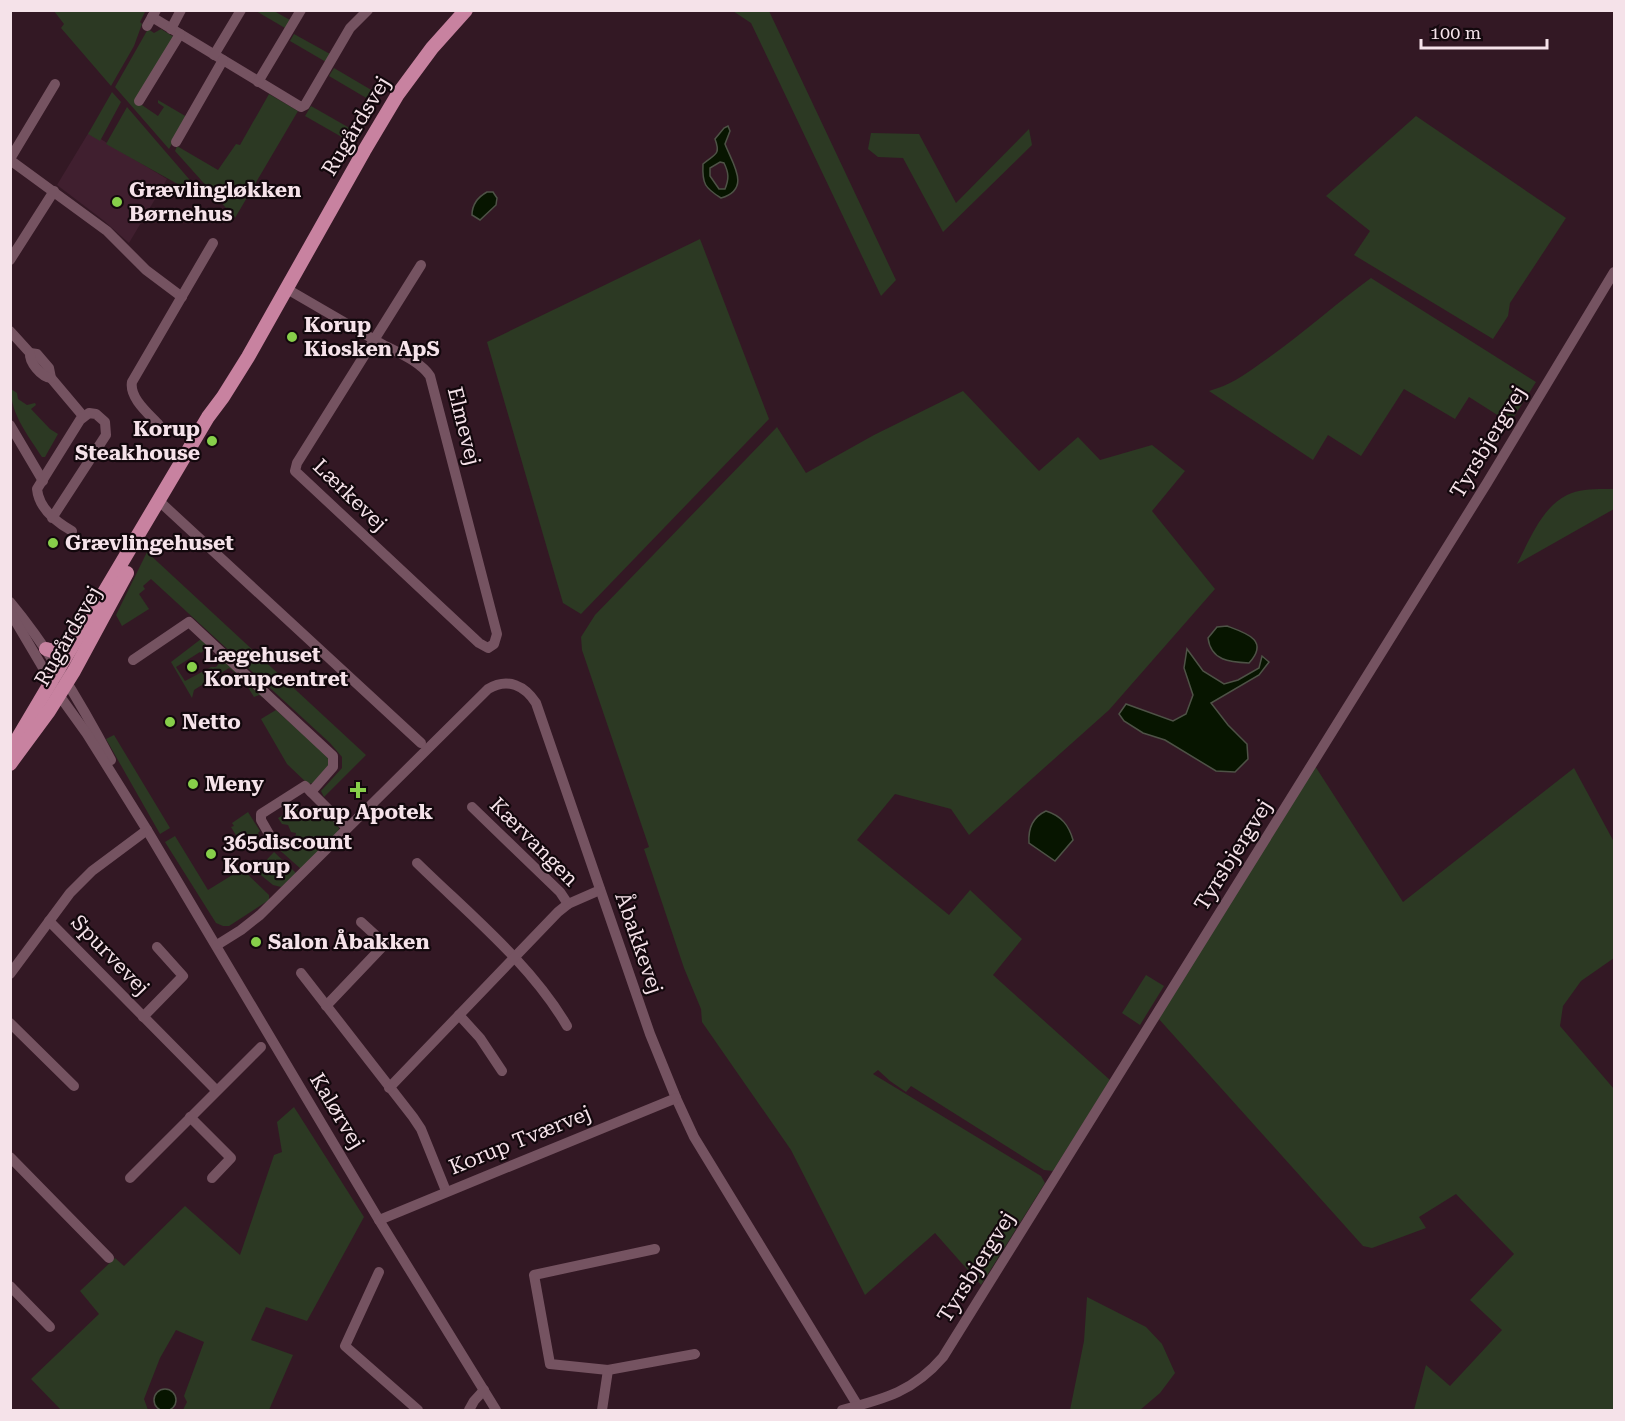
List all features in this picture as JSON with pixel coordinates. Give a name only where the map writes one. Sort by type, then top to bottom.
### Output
[{"type":"main road","name":"Rugårdsvej","points":[[10,763],[162,503],[208,417],[223,397],[287,289],[364,151],[404,86],[432,48],[466,10]]},
{"type":"main road","name":"Rugårdsvej","points":[[10,751],[59,681],[94,611],[162,503]]},
{"type":"main road","points":[[59,681],[106,601],[115,576]]},
{"type":"main road","points":[[46,649],[53,652],[58,651],[94,611]]},
{"type":"street","points":[[139,101],[175,31],[182,10]]},
{"type":"street","points":[[176,142],[241,10]]},
{"type":"street","points":[[258,82],[301,10]]},
{"type":"street","points":[[152,18],[300,107],[304,106],[350,28],[368,10]]},
{"type":"street","points":[[55,84],[10,159],[107,231],[147,270],[182,297]]},
{"type":"street","points":[[10,260],[54,191]]},
{"type":"street","points":[[159,425],[135,397],[131,386],[213,243]]},
{"type":"street","points":[[375,340],[420,265]]},
{"type":"street","name":"Tyrsbjergvej","points":[[842,1410],[889,1397],[914,1385],[943,1357],[1281,816],[1614,272]]},
{"type":"street","name":"Elmevej","points":[[287,289],[423,368],[432,380],[497,634],[492,647]]},
{"type":"street","points":[[10,331],[30,352],[31,361],[44,376],[51,378],[83,416]]},
{"type":"street","name":"Lærkevej","points":[[375,340],[297,464],[295,471],[482,646],[492,647]]},
{"type":"street","points":[[52,518],[106,435],[107,425],[100,416],[91,413],[83,416],[37,489],[38,496],[52,518],[72,531]]},
{"type":"street","points":[[10,425],[43,480]]},
{"type":"street","points":[[162,503],[413,740]]},
{"type":"street","name":"Kalørvej","points":[[10,602],[46,649],[59,681],[87,734],[217,945],[379,1220],[496,1410]]},
{"type":"street","name":"Kalørvej","points":[[10,612],[59,681]]},
{"type":"street","points":[[133,660],[189,622],[333,756],[333,767],[311,792]]},
{"type":"street","name":"Åbakkevej","points":[[217,945],[236,934],[253,920],[485,692],[501,683],[514,684],[530,694],[536,703],[650,1034],[676,1098],[694,1137],[858,1406]]},
{"type":"street","points":[[273,841],[261,820],[261,814],[305,786],[347,828]]},
{"type":"street","name":"Kærvangen","points":[[472,807],[560,892],[568,904]]},
{"type":"street","points":[[10,974],[70,893],[92,871],[147,830]]},
{"type":"street","points":[[417,863],[545,991],[567,1026]]},
{"type":"street","points":[[389,1088],[558,912],[568,904],[600,890]]},
{"type":"street","name":"Spurvevej","points":[[49,921],[216,1090]]},
{"type":"street","points":[[326,1006],[385,944],[361,922]]},
{"type":"street","name":"Spurvevej","points":[[143,1017],[183,978],[182,974],[157,947]]},
{"type":"street","points":[[301,973],[413,1117],[421,1130],[446,1191]]},
{"type":"street","points":[[459,1015],[480,1038],[502,1071]]},
{"type":"street","points":[[10,1023],[74,1086]]},
{"type":"street","points":[[129,1178],[261,1047]]},
{"type":"street","name":"Korup Tværvej","points":[[379,1220],[676,1098]]},
{"type":"street","points":[[190,1117],[231,1158],[212,1178]]},
{"type":"street","points":[[10,1157],[109,1258]]},
{"type":"street","points":[[656,1249],[534,1275],[550,1364],[608,1370],[695,1354]]},
{"type":"street","points":[[379,1272],[345,1346],[418,1410]]},
{"type":"street","points":[[10,1286],[50,1327]]},
{"type":"street","points":[[602,1410],[608,1370]]},
{"type":"street","points":[[469,1410],[484,1390]]},
{"type":"shaded area","points":[[142,10],[145,12],[134,46],[111,86],[61,28],[64,24],[54,11]]},
{"type":"shaded area","points":[[256,11],[274,11],[290,20],[285,28]]},
{"type":"shaded area","points":[[733,11],[769,11],[896,280],[881,296],[751,23]]},
{"type":"shaded area","points":[[148,29],[154,33],[161,29],[174,37],[136,101],[158,116],[164,107],[158,103],[158,100],[187,117],[169,149],[115,87]]},
{"type":"shaded area","points":[[294,34],[330,54],[326,62],[290,41]]},
{"type":"shaded area","points":[[334,68],[373,91],[368,99],[329,76]]},
{"type":"shaded area","points":[[112,92],[121,102],[100,141],[88,134]]},
{"type":"shaded area","points":[[269,94],[298,111],[235,218],[175,151],[177,146],[218,170],[236,144],[240,145]]},
{"type":"shaded area","points":[[311,106],[353,130],[347,140],[305,116]]},
{"type":"shaded area","points":[[127,107],[195,186],[192,192],[106,144]]},
{"type":"shaded area","points":[[1416,116],[1566,218],[1510,303],[1508,316],[1493,339],[1354,255],[1370,231],[1326,196]]},
{"type":"shaded area","points":[[728,126],[730,131],[725,144],[735,167],[738,182],[730,194],[721,198],[706,185],[703,164],[716,154],[715,139]],"holes":[[[720,162],[724,163],[728,173],[727,182],[725,189],[719,189],[710,176],[710,168]]]},
{"type":"shaded area","points":[[1029,129],[1032,145],[943,232],[903,158],[878,157],[868,149],[871,133],[919,134],[956,203]]},
{"type":"shaded area","name":"Grævlingløkken Børnehus","points":[[89,132],[167,179],[129,243],[57,185]]},
{"type":"shaded area","points":[[487,192],[493,192],[497,198],[496,205],[480,220],[472,215],[473,207],[478,199]]},
{"type":"shaded area","points":[[700,239],[769,419],[581,614],[563,603],[487,342]]},
{"type":"shaded area","points":[[1371,278],[1536,382],[1510,423],[1469,397],[1455,419],[1404,389],[1361,456],[1328,435],[1313,460],[1209,391],[1230,383],[1254,368]]},
{"type":"shaded area","points":[[11,389],[17,393],[18,399],[27,405],[35,403],[36,405],[31,409],[58,434],[45,457],[42,457],[17,416]]},
{"type":"shaded area","points":[[963,391],[1039,471],[1078,437],[1100,460],[1152,445],[1185,471],[1152,511],[1215,589],[1109,710],[969,835],[951,809],[895,794],[857,840],[949,915],[970,890],[1022,939],[993,975],[1110,1080],[1053,1171],[1044,1170],[911,1086],[906,1092],[878,1070],[873,1074],[1041,1176],[1045,1183],[981,1285],[935,1233],[865,1295],[791,1150],[702,1022],[701,1009],[684,968],[644,849],[649,847],[582,650],[581,637],[595,615],[777,427],[806,473],[874,435]]},
{"type":"shaded area","points":[[1614,489],[1614,509],[1517,564],[1537,525],[1558,500],[1578,491]]},
{"type":"shaded area","points":[[147,552],[366,755],[324,797],[321,791],[342,768],[342,757],[330,743],[151,579],[143,586],[145,589],[139,594],[149,609],[122,626],[116,615]]},
{"type":"shaded area","points":[[1227,626],[1248,635],[1256,643],[1255,655],[1249,663],[1222,659],[1210,646],[1208,638],[1217,627]]},
{"type":"shaded area","points":[[201,639],[213,650],[212,652],[207,647],[176,667],[185,681],[211,667],[216,667],[222,660],[217,656],[219,655],[265,699],[259,695],[254,697],[242,678],[229,668],[194,690],[192,698],[171,662]]},
{"type":"shaded area","points":[[1187,649],[1203,671],[1224,684],[1238,680],[1259,668],[1262,656],[1269,662],[1259,675],[1211,703],[1247,744],[1248,759],[1235,772],[1216,771],[1165,740],[1143,733],[1124,721],[1119,714],[1126,704],[1173,721],[1186,714],[1193,695],[1184,668]]},
{"type":"shaded area","points":[[276,710],[329,758],[329,766],[313,783],[308,784],[287,764],[261,719]]},
{"type":"shaded area","points":[[114,735],[170,828],[160,834],[106,739]]},
{"type":"shaded area","points":[[1315,766],[1403,902],[1574,768],[1614,842],[1614,958],[1581,981],[1563,1006],[1560,1026],[1614,1089],[1614,1410],[1414,1410],[1426,1365],[1450,1386],[1502,1330],[1470,1300],[1514,1254],[1456,1194],[1419,1217],[1426,1228],[1372,1248],[1363,1246],[1158,1018]]},
{"type":"shaded area","points":[[296,808],[302,817],[331,818],[339,828],[338,832],[301,869],[275,846],[281,843],[289,845],[294,843],[296,833],[291,832],[288,825],[282,824],[278,818]]},
{"type":"shaded area","points":[[1046,811],[1064,822],[1073,840],[1055,861],[1029,843],[1032,824]]},
{"type":"shaded area","points":[[248,812],[260,831],[259,835],[243,847],[231,827],[234,826],[232,823]]},
{"type":"shaded area","points":[[175,836],[208,890],[242,869],[269,895],[269,900],[229,926],[216,923],[165,842]]},
{"type":"shaded area","points":[[274,852],[296,874],[281,887],[273,885],[256,871]]},
{"type":"shaded area","points":[[1146,975],[1164,986],[1140,1025],[1122,1013]]},
{"type":"shaded area","points":[[294,1107],[364,1217],[307,1321],[266,1307],[251,1340],[293,1355],[269,1410],[183,1410],[187,1402],[184,1396],[204,1342],[176,1330],[160,1358],[144,1399],[148,1410],[61,1410],[31,1379],[99,1314],[80,1291],[115,1258],[124,1266],[185,1206],[240,1255],[274,1155],[282,1152],[277,1122]]},
{"type":"shaded area","points":[[1087,1297],[1146,1327],[1162,1344],[1175,1373],[1160,1393],[1140,1410],[1070,1410],[1084,1341]]},
{"type":"shaded area","points":[[165,1389],[173,1392],[176,1400],[173,1408],[165,1411],[157,1408],[154,1400],[157,1392]]},
{"type":"place","name":"Grævlingløkken Børnehus","points":[[117,202]]},
{"type":"place","name":"Korup Kiosken ApS","points":[[292,337]]},
{"type":"place","name":"Korup Steakhouse","points":[[212,441]]},
{"type":"place","name":"Grævlingehuset","points":[[53,543]]},
{"type":"place","name":"Lægehuset Korupcentret","points":[[192,667]]},
{"type":"place","name":"Netto","points":[[170,722]]},
{"type":"place","name":"Meny","points":[[193,784]]},
{"type":"place","name":"Korup Apotek","points":[[358,790]]},
{"type":"place","name":"365discount Korup","points":[[211,854]]},
{"type":"place","name":"Salon Åbakken","points":[[256,942]]}]
